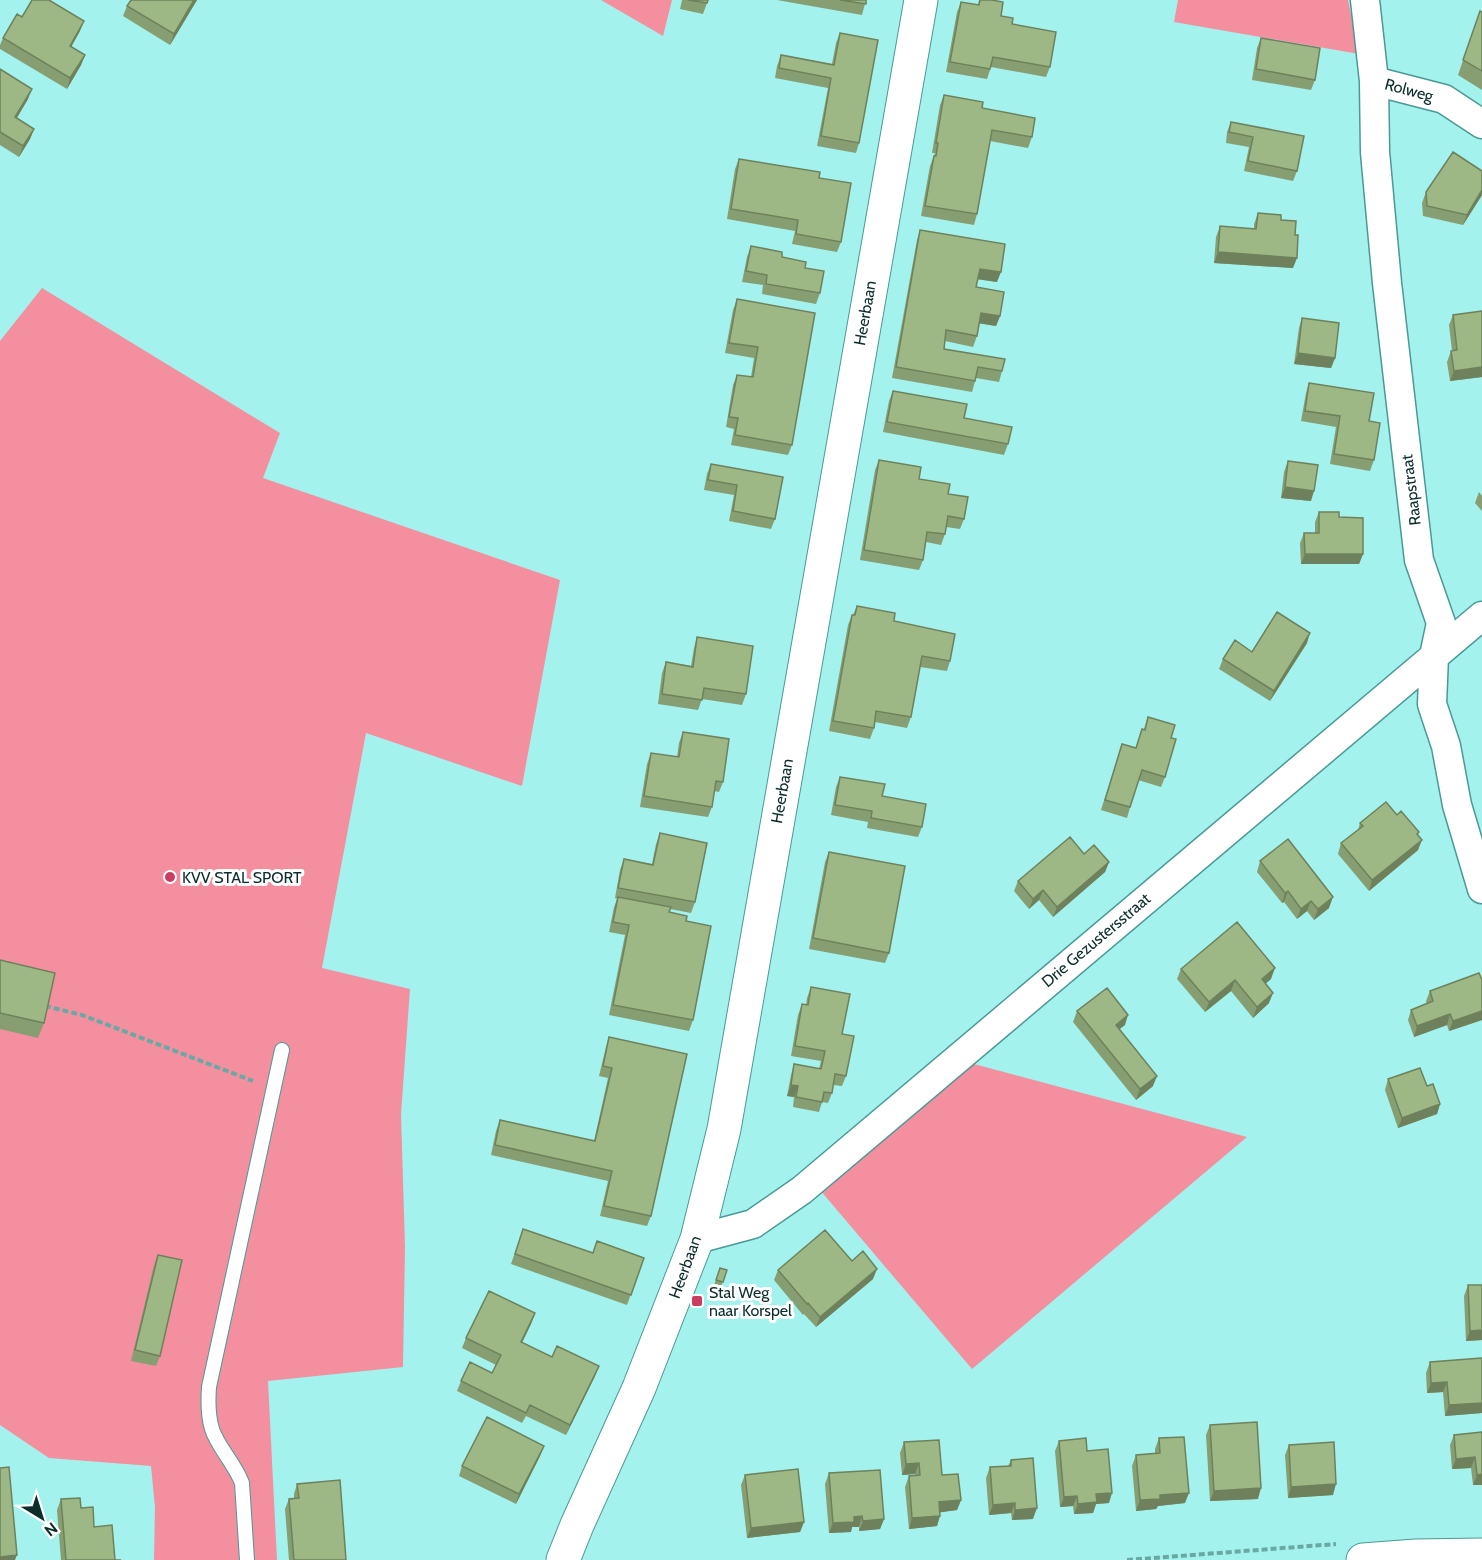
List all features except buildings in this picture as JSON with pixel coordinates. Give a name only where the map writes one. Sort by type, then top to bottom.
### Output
[{"type":"street","name":"Heerbaan","points":[[563,1560],[639,1388],[697,1239],[724,1129],[921,0]]},
{"type":"street","name":"Rolweg","points":[[1365,0],[1374,81],[1444,99],[1482,124]]},
{"type":"street","name":"Raapstraat","points":[[1374,81],[1375,152],[1384,259],[1419,560],[1442,623],[1434,656],[1432,704],[1446,746],[1457,805],[1482,889]]},
{"type":"street","name":"Drie Gezustersstraat","points":[[697,1239],[753,1224],[802,1190],[1482,616]]},
{"type":"street","points":[[1351,1552],[1416,1556],[1482,1555]]},
{"type":"lane","points":[[247,1560],[242,1483],[238,1471],[213,1431],[208,1407],[209,1387],[282,1050]]},
{"type":"path","points":[[45,1006],[82,1015],[273,1089]]},
{"type":"path","points":[[1127,1560],[1351,1552]]},
{"type":"shaded area","points":[[601,0],[672,0],[663,36]]},
{"type":"shaded area","points":[[1178,0],[1348,0],[1359,54],[1174,22]]},
{"type":"shaded area","name":"KVV STAL SPORT","points":[[42,288],[280,433],[263,478],[560,580],[522,786],[366,733],[322,968],[410,989],[401,1114],[405,1247],[403,1367],[268,1381],[277,1560],[154,1560],[155,1507],[151,1466],[49,1458],[0,1425],[0,341]]},
{"type":"shaded area","points":[[970,1063],[1247,1137],[972,1369],[820,1190]]},
{"type":"place","name":"KVV STAL SPORT","points":[[170,877]]},
{"type":"place","name":"Stal Weg naar Korspel","points":[[697,1301]]}]
